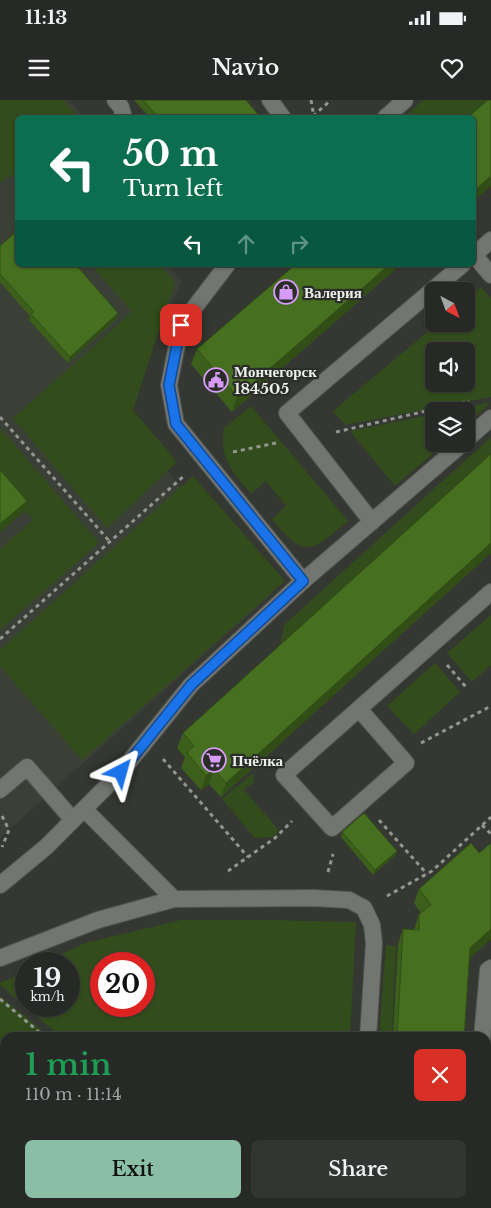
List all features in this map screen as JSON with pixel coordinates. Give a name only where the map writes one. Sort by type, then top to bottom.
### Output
[{"type":"lane","points":[[115,100],[121,107],[123,115]]},
{"type":"lane","points":[[270,100],[281,115]]},
{"type":"lane","points":[[388,115],[405,100]]},
{"type":"lane","points":[[476,253],[491,240]]},
{"type":"lane","points":[[476,257],[491,275]]},
{"type":"lane","points":[[225,267],[181,325],[169,385],[176,424],[303,581]]},
{"type":"lane","points":[[372,522],[287,413],[460,267]]},
{"type":"lane","points":[[475,432],[491,418]]},
{"type":"lane","points":[[0,885],[46,847],[121,772],[191,685],[303,581],[453,452]]},
{"type":"lane","points":[[359,709],[406,763],[332,828],[284,775],[491,592]]},
{"type":"lane","points":[[0,790],[26,767],[174,899]]},
{"type":"lane","points":[[0,958],[98,920],[174,899],[313,898],[349,900],[364,908],[372,925],[374,943],[368,1032]]},
{"type":"lane","points":[[483,1032],[488,970],[491,968]]},
{"type":"path","points":[[311,100],[314,115]]},
{"type":"path","points":[[316,115],[331,100]]},
{"type":"path","points":[[203,458],[356,428],[472,400]]},
{"type":"path","points":[[0,417],[110,542]]},
{"type":"path","points":[[0,639],[177,482]]},
{"type":"path","points":[[399,754],[491,706]]},
{"type":"path","points":[[146,740],[248,857]]},
{"type":"path","points":[[363,801],[427,874]]},
{"type":"path","points":[[224,873],[275,838],[310,803]]},
{"type":"path","points":[[0,812],[9,830],[0,852]]},
{"type":"path","points":[[364,908],[427,874],[491,817]]},
{"type":"path","points":[[313,898],[326,879],[343,818]]},
{"type":"path","points":[[482,825],[491,834]]},
{"type":"path","points":[[0,999],[39,1032]]},
{"type":"shaded area","points":[[0,100],[69,100],[83,115],[15,115],[15,267],[169,267],[182,281],[120,416],[273,593],[0,838]]},
{"type":"green space","points":[[0,100],[63,100],[76,115],[15,115],[15,180],[11,175],[0,182]]},
{"type":"green space","points":[[423,100],[491,100],[475,115],[406,115]]},
{"type":"green space","points":[[93,267],[162,267],[175,282],[133,410],[177,462],[107,528],[13,418],[132,312]]},
{"type":"green space","points":[[481,287],[491,299],[491,397],[465,402],[425,402],[425,410],[345,425],[333,411],[427,332],[475,332],[475,292]]},
{"type":"green space","points":[[491,402],[475,417],[475,405]]},
{"type":"green space","points":[[251,406],[348,521],[317,545],[301,546],[283,532],[272,519],[286,506],[266,481],[251,494],[229,464],[224,449],[224,428]]},
{"type":"green space","points":[[425,416],[425,452],[435,452],[395,486],[350,431]]},
{"type":"green space","points":[[0,428],[99,543],[0,630],[0,549],[33,520],[0,483]]},
{"type":"green space","points":[[491,437],[491,461],[279,653],[284,625]]},
{"type":"green space","points":[[193,476],[285,581],[82,760],[0,666],[0,650]]},
{"type":"green space","points":[[491,615],[491,665],[472,682],[447,653]]},
{"type":"green space","points":[[435,663],[460,692],[414,734],[387,706]]},
{"type":"green space","points":[[253,773],[254,782],[244,790],[279,830],[273,837],[255,838],[222,799]]},
{"type":"green space","points":[[181,920],[356,922],[350,1032],[55,1032],[38,1017],[80,1017],[80,952],[66,952],[85,943]]},
{"type":"green space","points":[[386,945],[396,946],[392,1032],[379,1032]]},
{"type":"green space","points":[[15,976],[15,998],[0,985],[0,983]]},
{"type":"green space","points":[[0,996],[15,1008],[15,1017],[26,1017],[44,1032],[0,1032]]},
{"type":"building","points":[[143,100],[246,100],[258,115],[154,115]]},
{"type":"building","points":[[488,100],[491,100],[491,176],[476,189],[476,115],[470,115]]},
{"type":"building","points":[[15,233],[15,267],[78,267],[118,313],[70,357],[31,314],[34,312],[0,274],[0,246]]},
{"type":"building","points":[[293,267],[387,267],[237,397],[197,349]]},
{"type":"building","points":[[491,454],[491,543],[226,783],[214,769],[206,776],[187,753],[194,746],[183,733]]},
{"type":"building","points":[[0,470],[27,501],[0,524]]},
{"type":"building","points":[[364,813],[397,851],[375,870],[342,832]]},
{"type":"building","points":[[471,843],[479,853],[491,843],[491,929],[470,948],[464,1032],[397,1032],[403,929],[419,930],[419,914],[431,905],[419,889]]},
{"type":"place","name":"Валерия","points":[[286,292]]},
{"type":"place","name":"Мончегорск 184505","points":[[216,380]]},
{"type":"place","name":"Пчёлка","points":[[214,760]]},
{"type":"route","points":[[121,772],[191,685],[303,581],[176,424],[169,385],[181,325]]}]
